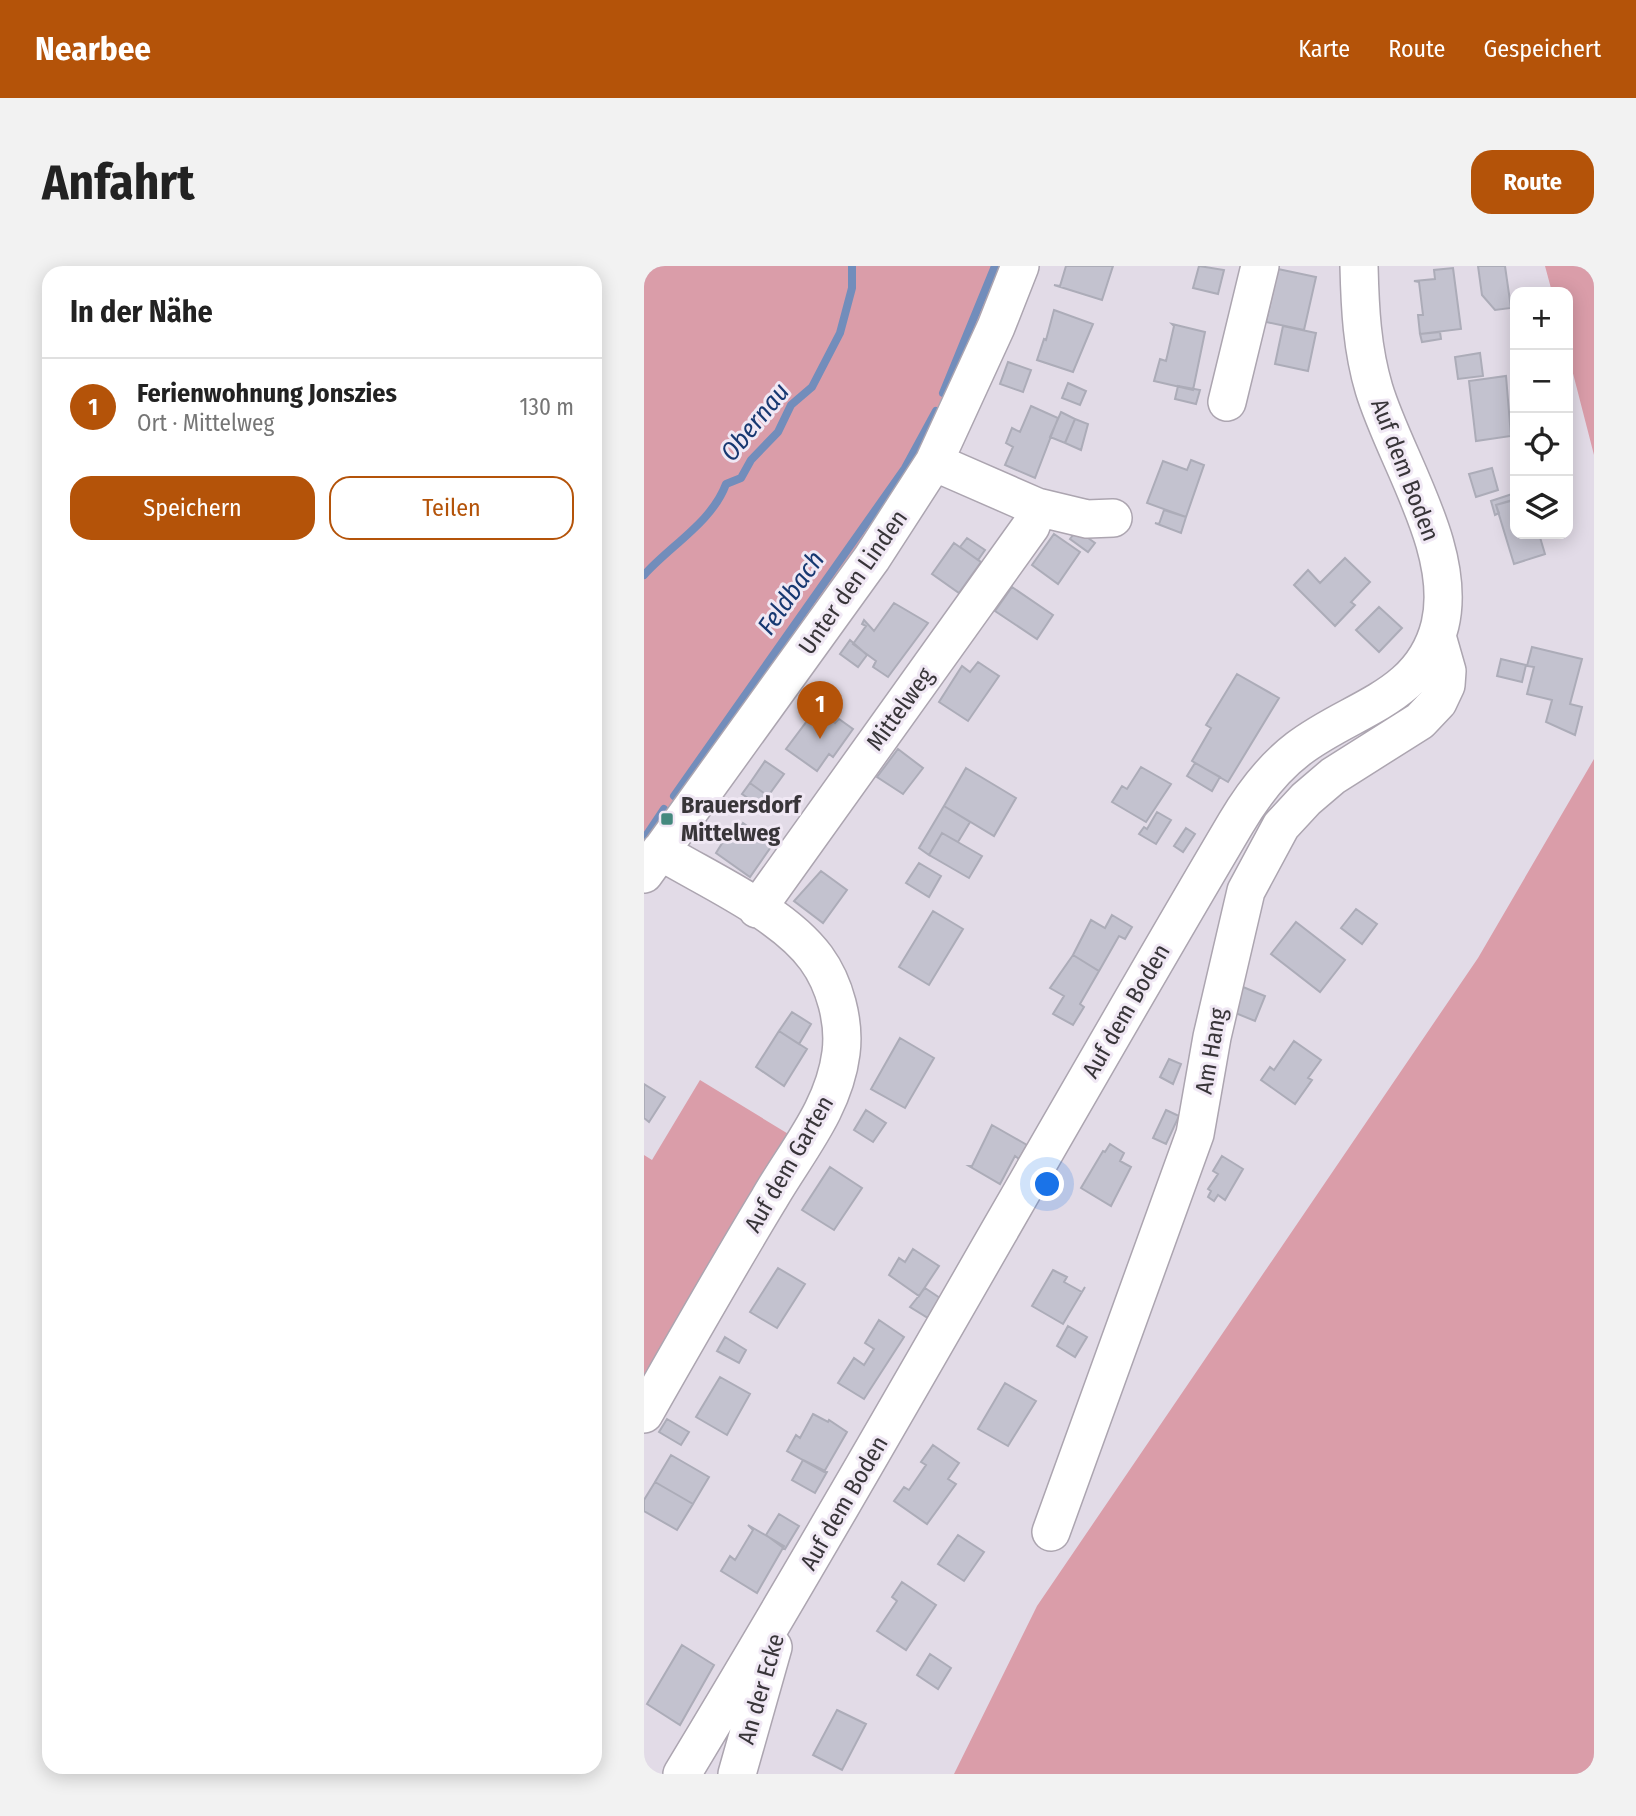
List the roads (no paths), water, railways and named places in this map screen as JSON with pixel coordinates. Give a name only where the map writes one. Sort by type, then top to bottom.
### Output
[{"type":"street","name":"Unter den Linden","points":[[652,863],[872,558],[934,462],[996,327],[1020,266]]},
{"type":"street","points":[[1227,402],[1260,266]]},
{"type":"street","name":"Auf dem Boden","points":[[682,1774],[785,1603],[1250,801],[1297,750],[1390,696],[1419,672],[1437,636],[1442,602],[1433,537],[1373,387],[1362,339],[1359,266]]},
{"type":"street","points":[[934,462],[1037,507],[1087,519],[1113,517]]},
{"type":"street","name":"Mittelweg","points":[[757,909],[1031,526],[1037,507]]},
{"type":"street","name":"Am Hang","points":[[1051,1532],[1195,1133],[1212,1037],[1246,891],[1281,826],[1306,799],[1333,776],[1420,721],[1438,702],[1446,685],[1447,671],[1437,636]]},
{"type":"street","name":"Auf dem Garten","points":[[644,1414],[763,1208],[818,1122],[834,1086],[841,1054],[838,1006],[817,959],[796,937],[757,909],[652,863]]},
{"type":"street","name":"An der Ecke","points":[[737,1774],[785,1603]]},
{"type":"waterway","name":"Obernau","points":[[644,575],[701,522],[720,498],[726,484],[741,478],[751,460],[778,432],[791,405],[812,387],[840,333],[852,288],[852,266]]},
{"type":"waterway","name":"Feldbach","points":[[943,393],[995,266]]},
{"type":"waterway","name":"Feldbach","points":[[674,796],[905,468],[936,411]]},
{"type":"waterway","name":"Feldbach","points":[[644,839],[664,809]]},
{"type":"place","name":"Ferienwohnung Jonszies","points":[[820,739]]},
{"type":"place","name":"Brauersdorf Mittelweg","points":[[667,819]]}]
